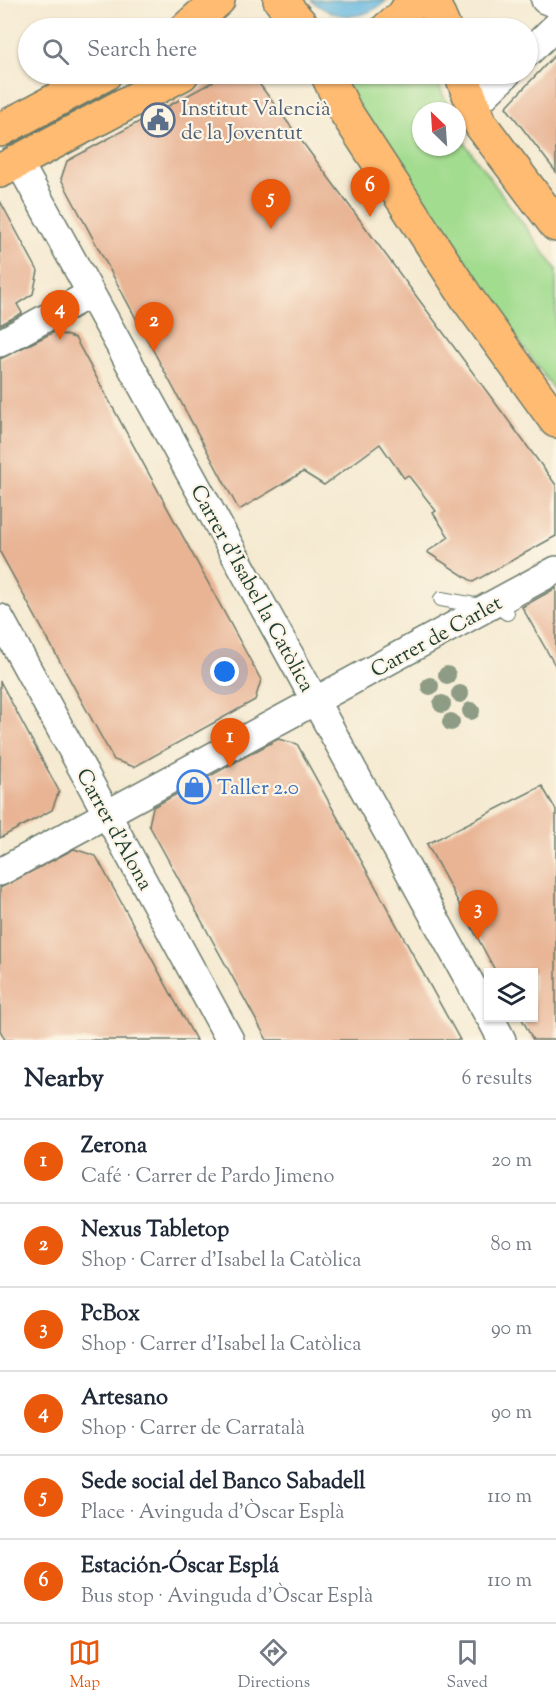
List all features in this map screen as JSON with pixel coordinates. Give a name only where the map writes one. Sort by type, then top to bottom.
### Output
[{"type":"main road","points":[[198,18],[218,0]]},
{"type":"main road","points":[[280,0],[295,18]]},
{"type":"main road","points":[[399,18],[414,0]]},
{"type":"main road","points":[[432,0],[440,18]]},
{"type":"main road","points":[[0,130],[86,84]]},
{"type":"main road","points":[[9,166],[163,84]]},
{"type":"main road","points":[[332,84],[345,111],[469,301],[556,421]]},
{"type":"main road","points":[[464,84],[472,108],[481,125],[556,225]]},
{"type":"street","points":[[545,0],[556,4]]},
{"type":"street","points":[[538,43],[556,26]]},
{"type":"street","points":[[472,108],[497,84]]},
{"type":"street","name":"Carrer d'Isabel la Catòlica","points":[[9,166],[90,294],[484,1007]]},
{"type":"street","points":[[0,343],[90,294]]},
{"type":"street","name":"Carrer de Carlet","points":[[0,872],[108,816],[316,702],[501,609],[556,570]]},
{"type":"street","name":"Carrer d'Alona","points":[[0,618],[230,1040]]},
{"type":"street","name":"Carrer d'Isabel la Catòlica","points":[[492,1022],[502,1040]]},
{"type":"lane","points":[[441,599],[501,609]]},
{"type":"green space","points":[[342,84],[438,84],[446,102],[412,102],[412,156],[466,156],[466,145],[556,269],[556,392],[345,100]]},
{"type":"water","points":[[311,0],[387,0],[368,12],[349,16],[329,12]]},
{"type":"building","points":[[556,54],[556,172],[506,107],[528,84],[538,84],[538,73]]},
{"type":"building","points":[[209,84],[259,84],[556,485],[556,536],[473,582],[427,552],[449,537],[433,513],[436,511],[408,475],[404,478],[380,444],[324,485],[303,472],[239,510],[61,179],[67,161]]},
{"type":"building","points":[[0,201],[38,271],[33,294],[17,304],[22,313],[0,325]]},
{"type":"building","points":[[54,332],[75,338],[261,680],[255,700],[134,767],[114,760],[0,552],[0,359]]},
{"type":"building","points":[[556,588],[556,667],[522,607]]},
{"type":"building","points":[[0,681],[59,791],[52,810],[0,838]]},
{"type":"building","points":[[278,739],[297,744],[460,1040],[267,1040],[149,825],[153,807]]},
{"type":"building","points":[[542,786],[556,810],[556,1040],[533,1040],[524,1022],[538,1022],[538,968],[494,968],[427,844]]},
{"type":"building","points":[[74,849],[96,856],[196,1040],[5,1040],[0,1030],[0,888]]},
{"type":"place","name":"Institut Valencià de la Joventut","points":[[158,120]]},
{"type":"place","name":"Estación-Óscar Esplá","points":[[370,217]]},
{"type":"place","name":"Sede social del Banco Sabadell","points":[[271,229]]},
{"type":"place","name":"Artesano","points":[[60,340]]},
{"type":"place","name":"Nexus Tabletop","points":[[154,352]]},
{"type":"place","name":"Zerona","points":[[230,768]]},
{"type":"place","name":"Taller 2.0","points":[[194,787]]},
{"type":"place","name":"PcBox","points":[[478,940]]}]
